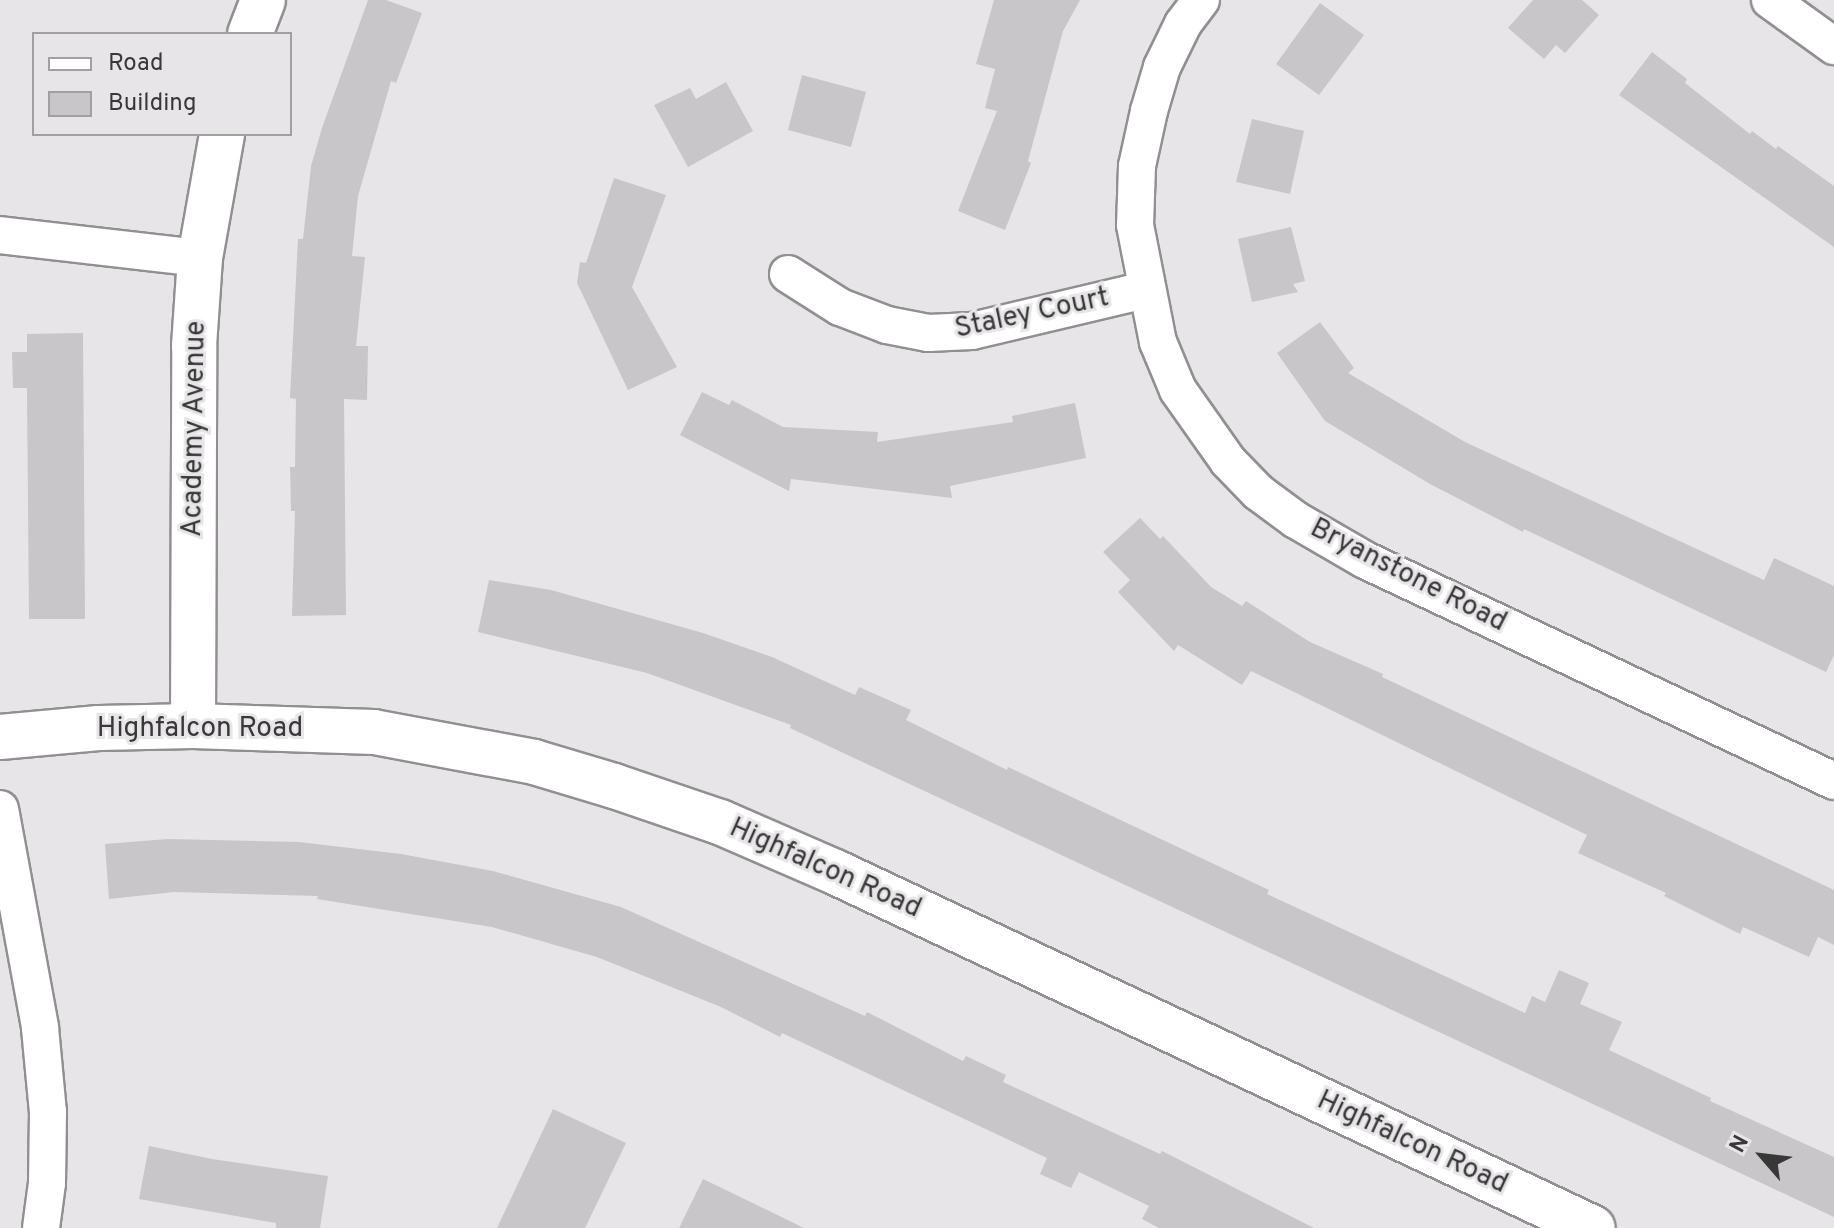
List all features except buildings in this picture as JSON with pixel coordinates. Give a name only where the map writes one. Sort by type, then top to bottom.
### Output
[{"type":"street","points":[[251,32],[263,0]]},
{"type":"street","name":"Bryanstone Road","points":[[1201,0],[1183,24],[1162,67],[1137,166],[1135,225],[1158,342],[1178,390],[1200,424],[1258,492],[1296,520],[1365,560],[1834,781]]},
{"type":"street","points":[[1770,0],[1834,46]]},
{"type":"street","name":"Academy Avenue","points":[[193,726],[194,346],[200,258],[222,136]]},
{"type":"street","points":[[0,235],[200,258]]},
{"type":"street","name":"Staley Court","points":[[788,274],[840,307],[887,325],[928,333],[972,331],[1146,290]]},
{"type":"street","name":"Highfalcon Road","points":[[0,737],[99,728],[193,726],[360,731],[446,743],[534,762],[720,822],[1593,1228]]},
{"type":"street","points":[[0,809],[42,1042],[48,1112],[47,1183],[41,1228]]}]
